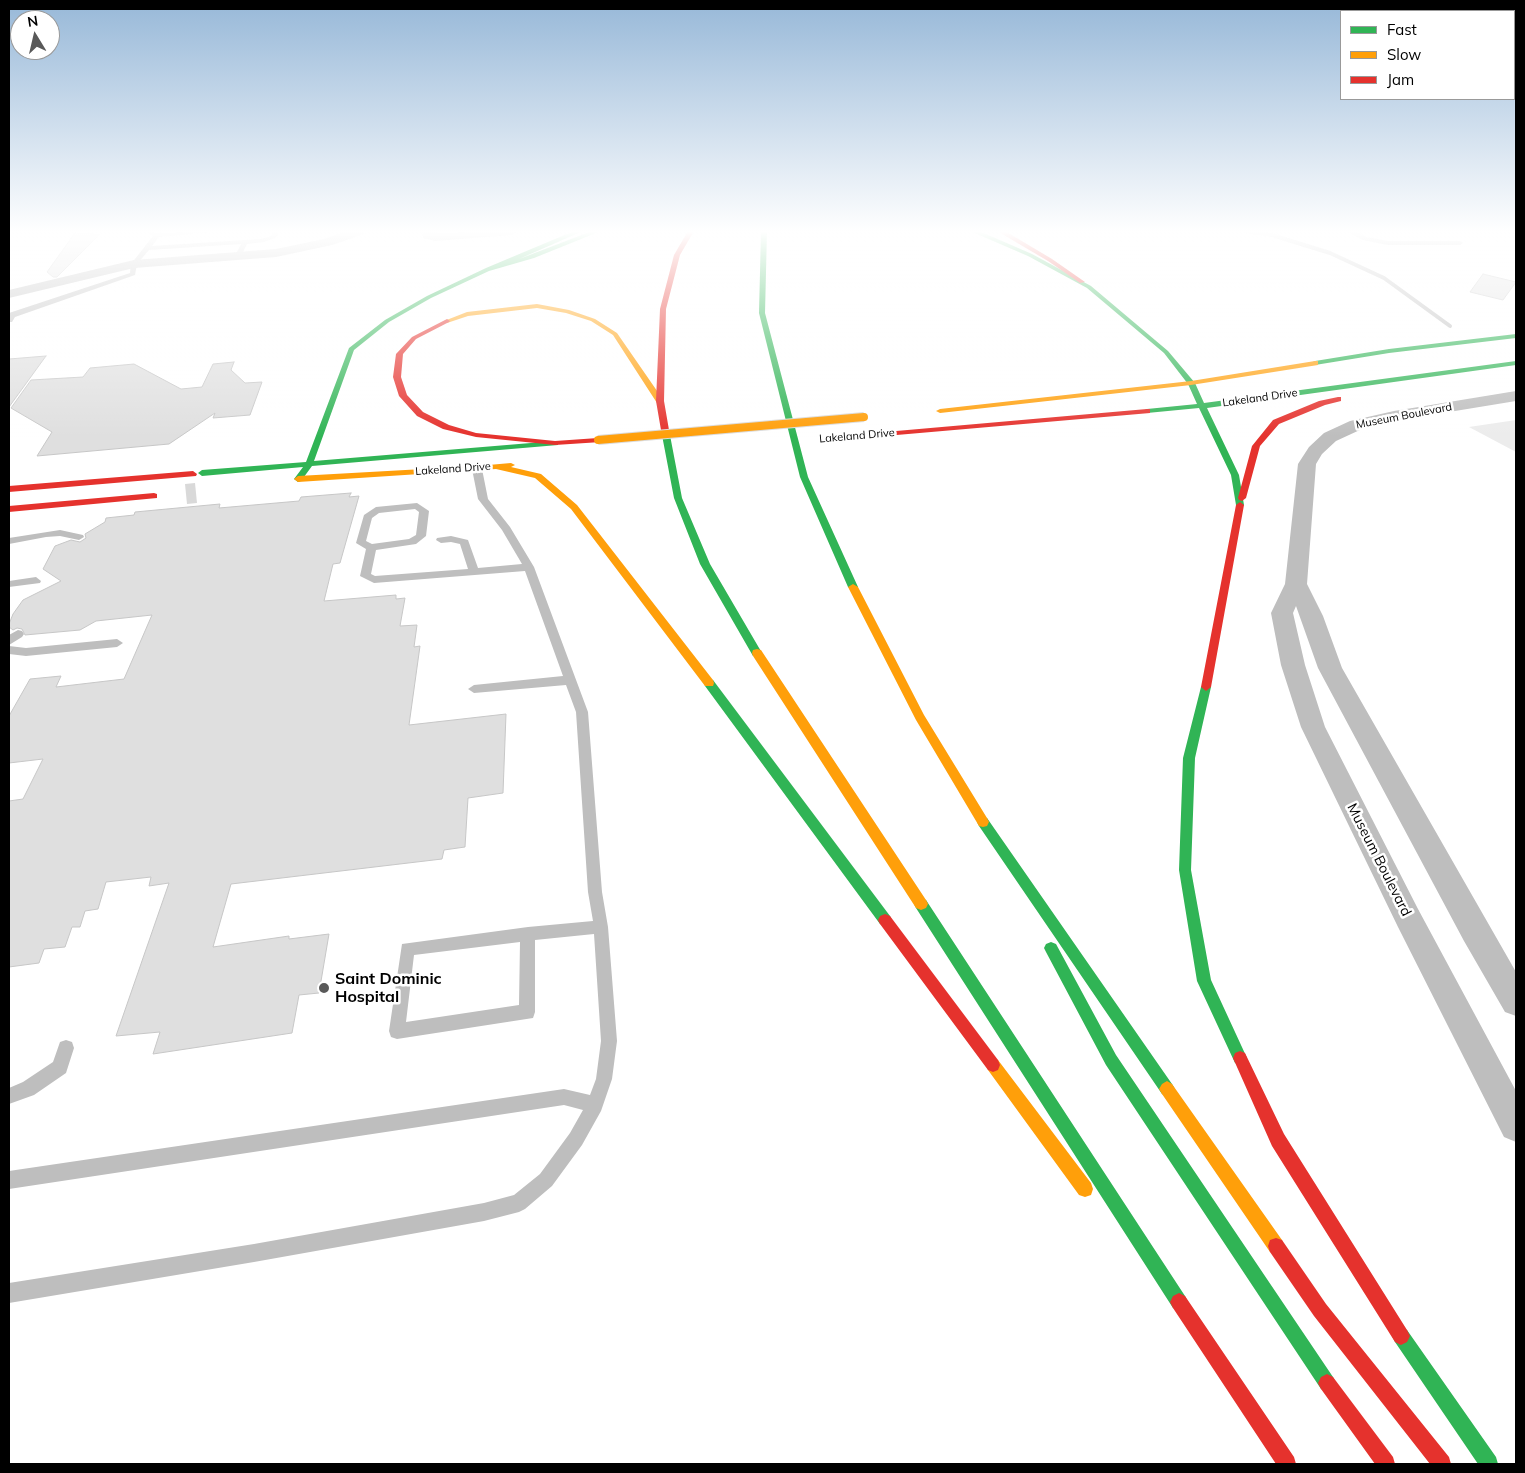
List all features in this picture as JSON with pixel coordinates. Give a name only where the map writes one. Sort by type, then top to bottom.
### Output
[{"type":"main road","points":[[309,464],[351,348],[387,321],[425,300]]},
{"type":"main road","points":[[666,300],[663,310],[660,401],[678,498],[705,564],[742,630],[1250,1411]]},
{"type":"main road","points":[[762,300],[762,314],[804,477],[848,577],[920,717],[990,834],[1037,921]]},
{"type":"main road","points":[[1104,300],[1166,352],[1191,383],[1235,475],[1240,504]]},
{"type":"main road","points":[[556,443],[476,435],[446,427],[420,414],[403,396],[397,377],[400,354],[414,338],[422,333],[439,324],[467,314],[538,306],[567,311],[593,320],[615,334],[660,401]]},
{"type":"main road","name":"Lakeland Drive","points":[[930,412],[1191,383],[1389,351],[1516,336]]},
{"type":"main road","points":[[1221,366],[1389,351]]},
{"type":"main road","points":[[1166,352],[1186,360]]},
{"type":"main road","name":"Lakeland Drive","points":[[857,436],[1201,406],[1516,363]]},
{"type":"main road","points":[[1444,372],[1322,403],[1276,422],[1256,446],[1240,504],[1221,600],[1209,675],[1189,758],[1185,870],[1204,981],[1278,1140],[1389,1318],[1489,1464]]},
{"type":"main road","name":"Lakeland Drive","points":[[9,489],[869,417]]},
{"type":"main road","name":"Lakeland Drive","points":[[784,442],[804,441]]},
{"type":"main road","points":[[658,452],[677,450]]},
{"type":"main road","name":"Lakeland Drive","points":[[309,464],[293,479],[477,469],[531,463]]},
{"type":"main road","points":[[493,466],[538,476],[574,507],[717,693],[1090,1196]]},
{"type":"main road","points":[[9,509],[166,495]]},
{"type":"main road","points":[[990,834],[1320,1310],[1442,1464]]},
{"type":"main road","points":[[1046,938],[1111,1060],[1346,1412],[1386,1464]]},
{"type":"main road","points":[[1137,1259],[1287,1464]]},
{"type":"street","name":"Museum Boulevard","points":[[1516,396],[1394,416],[1356,425],[1330,437],[1315,451],[1307,464],[1296,584],[1282,613],[1293,665],[1313,727],[1408,918],[1516,1124]]},
{"type":"street","points":[[1296,584],[1312,616],[1330,668],[1475,931],[1516,1001]]},
{"type":"lane","points":[[9,320],[12,315],[57,300]]},
{"type":"lane","points":[[9,1293],[484,1212],[518,1203],[546,1180],[576,1139],[595,1105],[604,1079],[609,1041],[601,927],[594,892],[582,712],[529,567],[506,529],[483,499],[477,469]]},
{"type":"lane","points":[[417,506],[424,511],[421,536],[412,542],[371,547],[361,543],[367,517],[376,510],[417,506]]},
{"type":"lane","points":[[9,542],[60,533],[79,538]]},
{"type":"lane","points":[[441,540],[451,539],[464,542],[474,571]]},
{"type":"lane","points":[[371,547],[366,576],[374,580],[529,567]]},
{"type":"lane","points":[[9,584],[36,581]]},
{"type":"lane","points":[[9,650],[26,652],[117,642]]},
{"type":"lane","points":[[474,689],[571,680]]},
{"type":"lane","points":[[528,934],[527,1012],[397,1031],[407,949],[528,934],[601,927]]},
{"type":"lane","points":[[9,1096],[28,1089],[60,1067],[66,1048]]},
{"type":"lane","points":[[9,1180],[564,1098],[595,1105]]},
{"type":"shaded area","points":[[1516,420],[1516,452],[1469,427]]},
{"type":"building","points":[[46,356],[9,407],[9,359]]},
{"type":"building","points":[[234,362],[231,370],[245,383],[262,382],[250,415],[213,418],[215,413],[169,444],[37,456],[52,432],[11,408],[31,380],[83,377],[90,368],[134,364],[181,389],[202,387],[213,364]]},
{"type":"building","points":[[351,493],[349,497],[359,496],[340,563],[333,564],[324,601],[396,595],[396,599],[405,598],[400,626],[417,625],[414,647],[420,646],[409,725],[506,714],[503,793],[468,798],[465,847],[444,850],[442,859],[231,884],[213,947],[289,936],[289,939],[329,934],[319,993],[299,995],[292,1033],[153,1054],[160,1032],[116,1036],[169,883],[149,886],[151,877],[106,882],[98,909],[85,911],[80,927],[72,927],[65,947],[44,949],[39,963],[9,967],[9,801],[23,799],[43,759],[9,763],[9,716],[30,679],[61,676],[56,687],[124,679],[152,615],[96,621],[80,630],[25,635],[22,629],[17,628],[13,630],[9,627],[9,624],[13,614],[23,600],[61,581],[43,569],[55,546],[71,540],[80,542],[86,538],[85,534],[105,522],[106,518],[134,515],[135,512],[220,504],[219,508],[299,501],[301,497]]},
{"type":"waterway","points":[[1414,300],[1450,326]]},
{"type":"tunnel","points":[[186,494],[196,493]]},
{"type":"traffic: fast","points":[[298,479],[309,464],[351,349],[387,321],[424,300]]},
{"type":"traffic: fast","points":[[762,300],[762,313],[804,477],[853,587]]},
{"type":"traffic: fast","points":[[1104,300],[1166,352],[1191,383],[1235,475],[1240,505]]},
{"type":"traffic: fast","points":[[1315,363],[1389,351],[1516,336]]},
{"type":"traffic: fast","points":[[1147,411],[1201,406],[1516,363]]},
{"type":"traffic: fast","points":[[665,430],[678,498],[705,564],[757,653]]},
{"type":"traffic: fast","points":[[202,473],[555,443]]},
{"type":"traffic: fast","points":[[709,683],[885,920]]},
{"type":"traffic: fast","points":[[1206,687],[1189,758],[1185,870],[1204,981],[1240,1058]]},
{"type":"traffic: fast","points":[[983,822],[1167,1089]]},
{"type":"traffic: fast","points":[[921,904],[1179,1302]]},
{"type":"traffic: fast","points":[[1051,948],[1111,1060],[1327,1383]]},
{"type":"traffic: fast","points":[[1401,1336],[1489,1464]]},
{"type":"traffic: slow","points":[[447,321],[467,314],[537,306],[567,311],[593,320],[615,334],[660,401]]},
{"type":"traffic: slow","points":[[940,411],[1191,383],[1315,363]]},
{"type":"traffic: slow","points":[[598,440],[864,417]]},
{"type":"traffic: slow","points":[[298,479],[477,469],[511,465]]},
{"type":"traffic: slow","points":[[493,466],[538,476],[574,507],[709,683]]},
{"type":"traffic: slow","points":[[853,587],[920,717],[983,822]]},
{"type":"traffic: slow","points":[[757,653],[921,904]]},
{"type":"traffic: slow","points":[[993,1065],[1085,1189]]},
{"type":"traffic: slow","points":[[1167,1089],[1276,1246]]},
{"type":"traffic: jam","points":[[665,300],[663,309],[660,401],[665,430]]},
{"type":"traffic: jam","points":[[447,321],[414,338],[400,354],[397,377],[403,396],[420,414],[446,427],[476,435],[555,443],[598,440]]},
{"type":"traffic: jam","points":[[1242,498],[1256,446],[1276,422],[1322,403],[1338,399]]},
{"type":"traffic: jam","points":[[862,436],[1147,411]]},
{"type":"traffic: jam","points":[[9,489],[193,474]]},
{"type":"traffic: jam","points":[[9,509],[154,496]]},
{"type":"traffic: jam","points":[[1206,687],[1240,505]]},
{"type":"traffic: jam","points":[[885,920],[993,1065]]},
{"type":"traffic: jam","points":[[1240,1058],[1278,1140],[1401,1336]]},
{"type":"traffic: jam","points":[[1276,1246],[1320,1310],[1442,1464]]},
{"type":"traffic: jam","points":[[1179,1302],[1287,1464]]},
{"type":"traffic: jam","points":[[1327,1383],[1386,1464]]},
{"type":"place","name":"Saint Dominic Hospital","points":[[324,988]]}]
